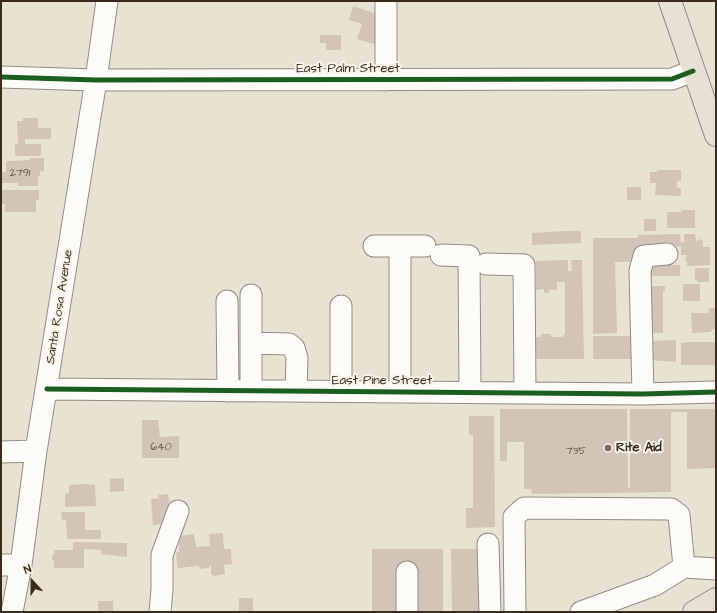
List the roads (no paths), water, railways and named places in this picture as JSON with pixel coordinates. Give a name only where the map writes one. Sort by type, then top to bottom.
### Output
[{"type":"main road","points":[[670,1],[716,135]]},
{"type":"main road","points":[[694,612],[716,599]]},
{"type":"street","name":"Santa Rosa Avenue","points":[[12,612],[11,565],[36,452],[47,389],[96,80],[107,1]]},
{"type":"street","points":[[386,1],[386,80]]},
{"type":"street","name":"East Palm Street","points":[[1,78],[96,80],[672,79],[693,71]]},
{"type":"street","points":[[374,246],[400,246],[469,256],[470,392]]},
{"type":"street","points":[[400,246],[400,392]]},
{"type":"street","points":[[643,394],[640,270],[644,256],[667,254]]},
{"type":"street","points":[[486,264],[524,265],[525,393]]},
{"type":"street","points":[[251,391],[252,295]]},
{"type":"street","points":[[227,301],[228,390]]},
{"type":"street","points":[[341,306],[341,391]]},
{"type":"street","points":[[251,343],[289,344],[294,348],[297,358],[296,391]]},
{"type":"street","name":"East Pine Street","points":[[47,389],[643,394],[716,392]]},
{"type":"street","points":[[1,452],[36,452]]},
{"type":"street","points":[[515,612],[514,517],[524,508],[671,509],[678,515],[684,567]]},
{"type":"street","points":[[160,612],[162,555],[178,511]]},
{"type":"street","points":[[488,544],[490,612]]},
{"type":"street","points":[[581,612],[601,609],[655,585],[684,567],[716,569]]},
{"type":"street","points":[[407,572],[407,612]]},
{"type":"place","name":"Rite Aid","points":[[608,448]]}]
